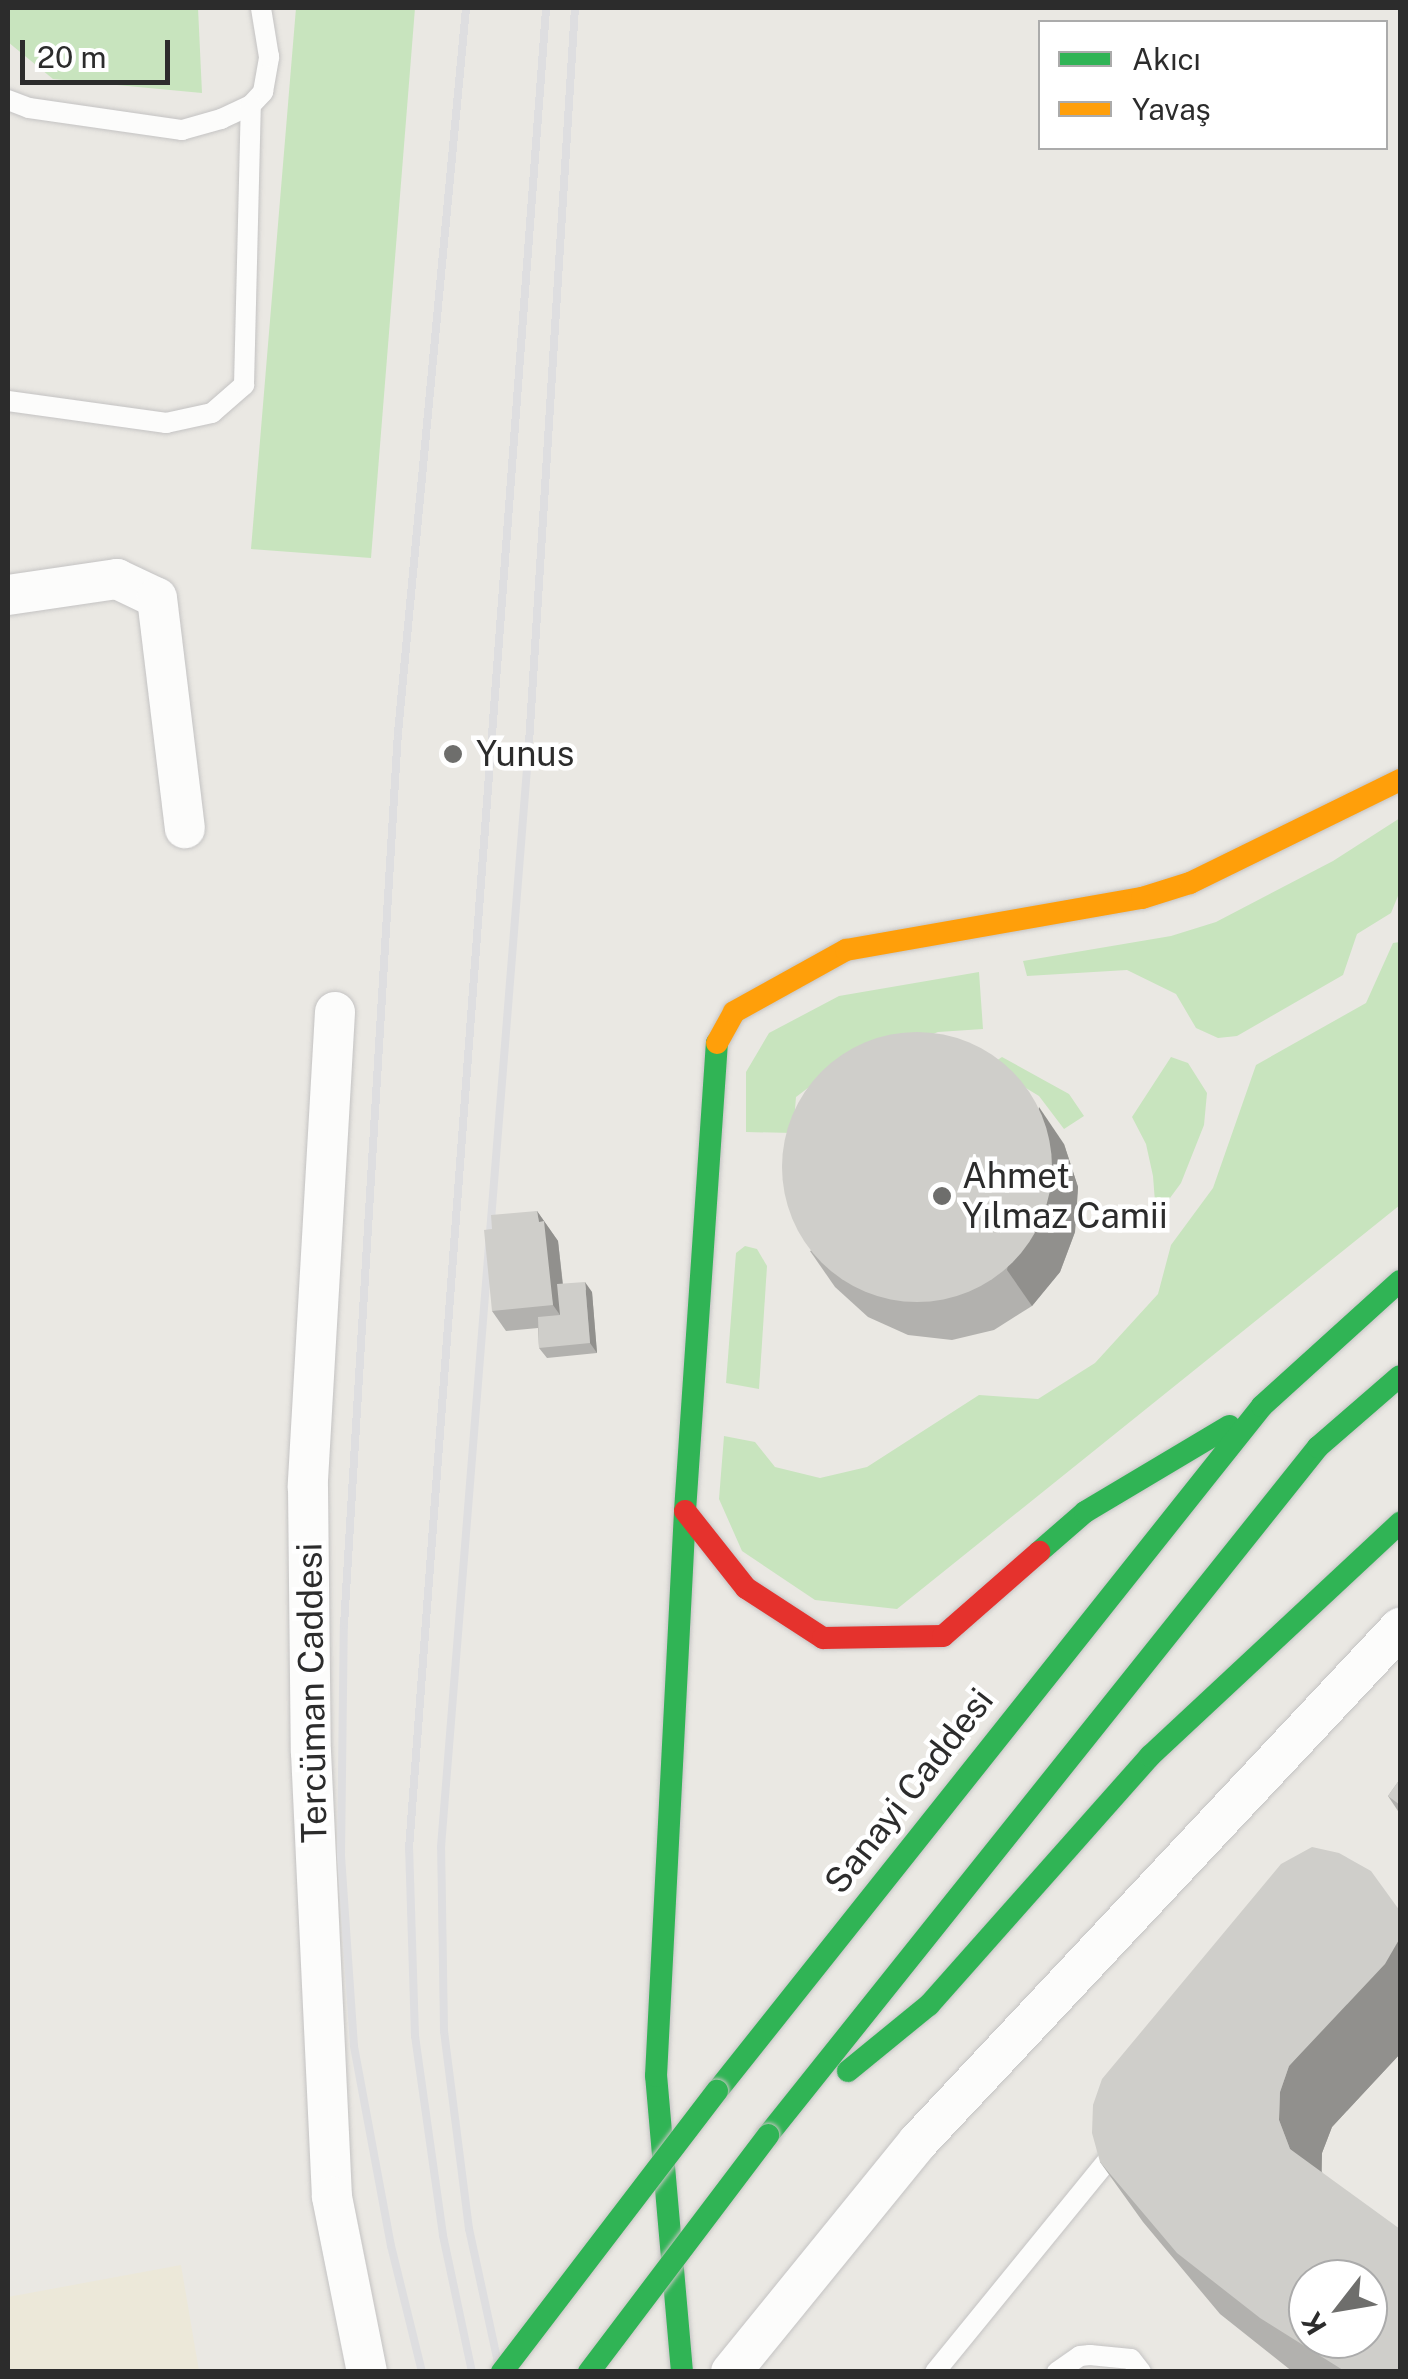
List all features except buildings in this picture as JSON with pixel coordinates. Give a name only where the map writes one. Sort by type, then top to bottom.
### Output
[{"type":"main road","points":[[682,2372],[656,2076],[685,1511],[717,1043],[734,1012],[846,950],[1142,898],[1190,883],[1400,780]]},
{"type":"main road","name":"Sanayi Caddesi","points":[[502,2372],[718,2091],[1262,1406],[1400,1282]]},
{"type":"main road","points":[[589,2372],[768,2136],[1318,1446],[1400,1376]]},
{"type":"main road","points":[[685,1511],[746,1588],[823,1638],[943,1636],[1085,1512],[1262,1406]]},
{"type":"main road","points":[[768,2136],[930,2005],[1150,1756],[1400,1523]]},
{"type":"street","points":[[8,595],[118,579],[157,598],[185,828]]},
{"type":"street","name":"Tercüman Caddesi","points":[[335,1012],[308,1487],[311,1752],[332,2198],[367,2372]]},
{"type":"street","points":[[731,2372],[918,2142],[1400,1628]]},
{"type":"lane","points":[[8,100],[29,108],[182,130],[251,105],[262,92],[268,57],[262,8]]},
{"type":"lane","points":[[8,401],[166,424],[212,413],[244,385],[251,105]]},
{"type":"lane","points":[[935,2372],[1135,2127]]},
{"type":"lane","points":[[1057,2372],[1080,2356],[1090,2355],[1131,2358],[1141,2372]]},
{"type":"shaded area","points":[[181,2265],[199,2371],[8,2371],[8,2297]]},
{"type":"green space","points":[[8,8],[198,8],[202,93],[53,79],[8,42]]},
{"type":"green space","points":[[296,8],[415,8],[371,558],[251,549]]},
{"type":"green space","points":[[1400,818],[1400,891],[1391,913],[1357,934],[1343,975],[1237,1036],[1218,1038],[1196,1028],[1176,994],[1127,970],[1027,976],[1023,961],[1171,936],[1216,922],[1333,861]]},
{"type":"green space","points":[[1400,942],[1400,1205],[897,1609],[815,1600],[742,1551],[719,1499],[724,1436],[755,1442],[775,1467],[820,1478],[867,1467],[979,1395],[1038,1399],[1095,1363],[1158,1294],[1171,1245],[1213,1188],[1256,1065],[1366,1003],[1393,943]]},
{"type":"green space","points":[[979,972],[983,1029],[938,1032],[821,1078],[796,1097],[793,1133],[746,1132],[746,1072],[769,1033],[839,996]]},
{"type":"green space","points":[[1002,1057],[1069,1094],[1084,1116],[1064,1129],[1039,1096],[1001,1073],[996,1061]]},
{"type":"green space","points":[[1171,1057],[1188,1063],[1207,1093],[1204,1125],[1181,1183],[1148,1228],[1155,1202],[1153,1176],[1146,1144],[1132,1117]]},
{"type":"green space","points":[[745,1246],[757,1249],[767,1266],[759,1389],[726,1383],[736,1253]]},
{"type":"railway","points":[[422,2372],[391,2246],[354,2046],[341,1855],[344,1625],[398,733],[466,8]]},
{"type":"railway","points":[[472,2372],[443,2235],[415,2036],[409,1849],[546,8]]},
{"type":"railway","points":[[500,2372],[469,2229],[444,2031],[441,1847],[529,743],[575,8]]},
{"type":"traffic: fast","points":[[682,2372],[656,2076],[685,1511],[717,1043]]},
{"type":"traffic: fast","points":[[717,2091],[1262,1406],[1400,1281]]},
{"type":"traffic: fast","points":[[768,2135],[1318,1447],[1400,1376]]},
{"type":"traffic: fast","points":[[1039,1552],[1085,1512],[1229,1426]]},
{"type":"traffic: fast","points":[[848,2071],[929,2005],[1150,1756],[1400,1523]]},
{"type":"traffic: fast","points":[[502,2372],[717,2091]]},
{"type":"traffic: fast","points":[[589,2372],[768,2135]]},
{"type":"traffic: slow","points":[[717,1043],[734,1012],[846,950],[1142,898],[1190,883],[1400,780]]},
{"type":"traffic: jam","points":[[685,1511],[746,1588],[823,1638],[943,1636],[1039,1552]]},
{"type":"place","name":"Yunus","points":[[453,754]]},
{"type":"place","name":"Ahmet Yılmaz Camii","points":[[942,1196]]}]
